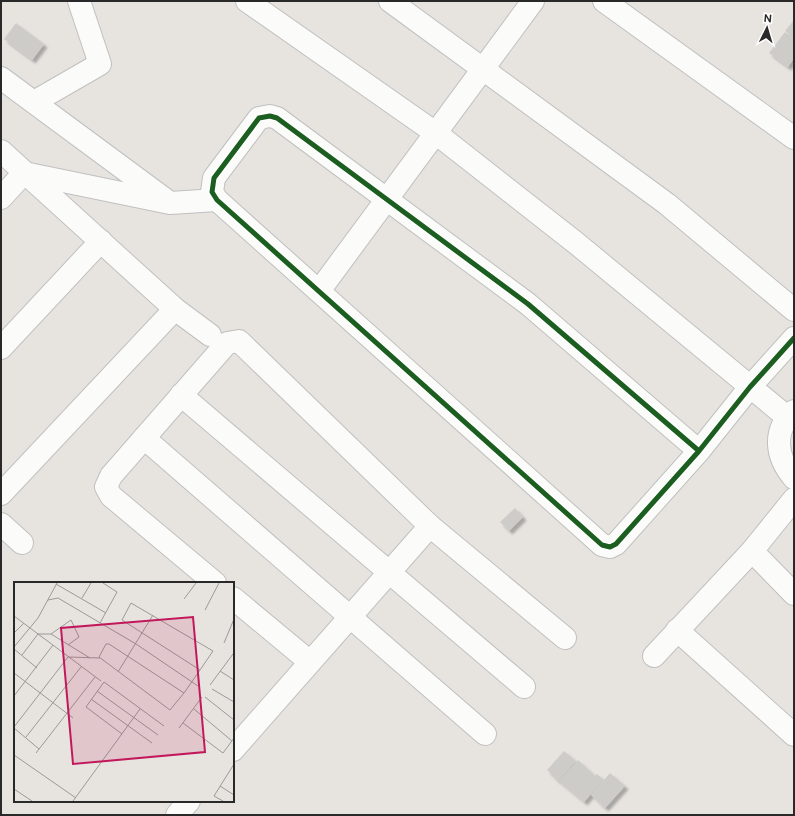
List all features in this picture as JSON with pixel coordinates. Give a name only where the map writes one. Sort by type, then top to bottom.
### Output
[{"type":"street","points":[[34,102],[100,64],[79,1]]},
{"type":"street","points":[[247,1],[437,134],[576,243],[750,387],[791,414],[781,429],[778,442],[780,455],[785,468],[794,478]]},
{"type":"street","points":[[390,1],[483,71],[668,204],[794,310]]},
{"type":"street","points":[[319,291],[437,134],[534,1]]},
{"type":"street","points":[[604,1],[794,138]]},
{"type":"street","points":[[1,78],[170,203]]},
{"type":"street","points":[[699,451],[528,304],[277,118],[270,116],[259,118],[214,178],[212,192],[217,200],[602,545],[610,547],[616,544],[699,451],[750,387],[794,338]]},
{"type":"street","points":[[1,151],[175,309],[210,336]]},
{"type":"street","points":[[24,173],[170,203],[217,200]]},
{"type":"street","points":[[1,198],[24,173]]},
{"type":"street","points":[[1,348],[101,241]]},
{"type":"street","points":[[1,494],[175,309]]},
{"type":"street","points":[[214,582],[111,496],[106,487],[111,476],[227,343],[239,341],[430,526],[565,638]]},
{"type":"street","points":[[181,394],[524,687]]},
{"type":"street","points":[[144,438],[485,734]]},
{"type":"street","points":[[654,656],[752,551],[794,499]]},
{"type":"street","points":[[1,524],[22,543]]},
{"type":"street","points":[[234,749],[349,616],[391,572],[430,526]]},
{"type":"street","points":[[752,551],[794,594]]},
{"type":"street","points":[[234,599],[310,662]]},
{"type":"street","points":[[677,630],[794,735]]},
{"type":"street","points":[[177,815],[188,802]]},
{"type":"building","points":[[794,20],[794,38],[785,31]]},
{"type":"building","points":[[16,23],[44,44],[32,60],[4,39]]},
{"type":"building","points":[[785,32],[794,39],[794,58],[788,67],[769,53]]},
{"type":"building","points":[[515,508],[523,517],[509,531],[500,522]]},
{"type":"building","points":[[564,751],[576,761],[558,781],[547,770]]},
{"type":"building","points":[[578,760],[595,776],[597,774],[604,780],[610,773],[625,786],[605,808],[591,795],[602,781],[584,802],[559,781]]},
{"type":"cycle path","points":[[699,451],[528,304],[277,118],[270,116],[259,118],[214,178],[212,192],[217,200],[602,545],[610,547],[616,544],[699,451],[750,387],[794,338]]}]
